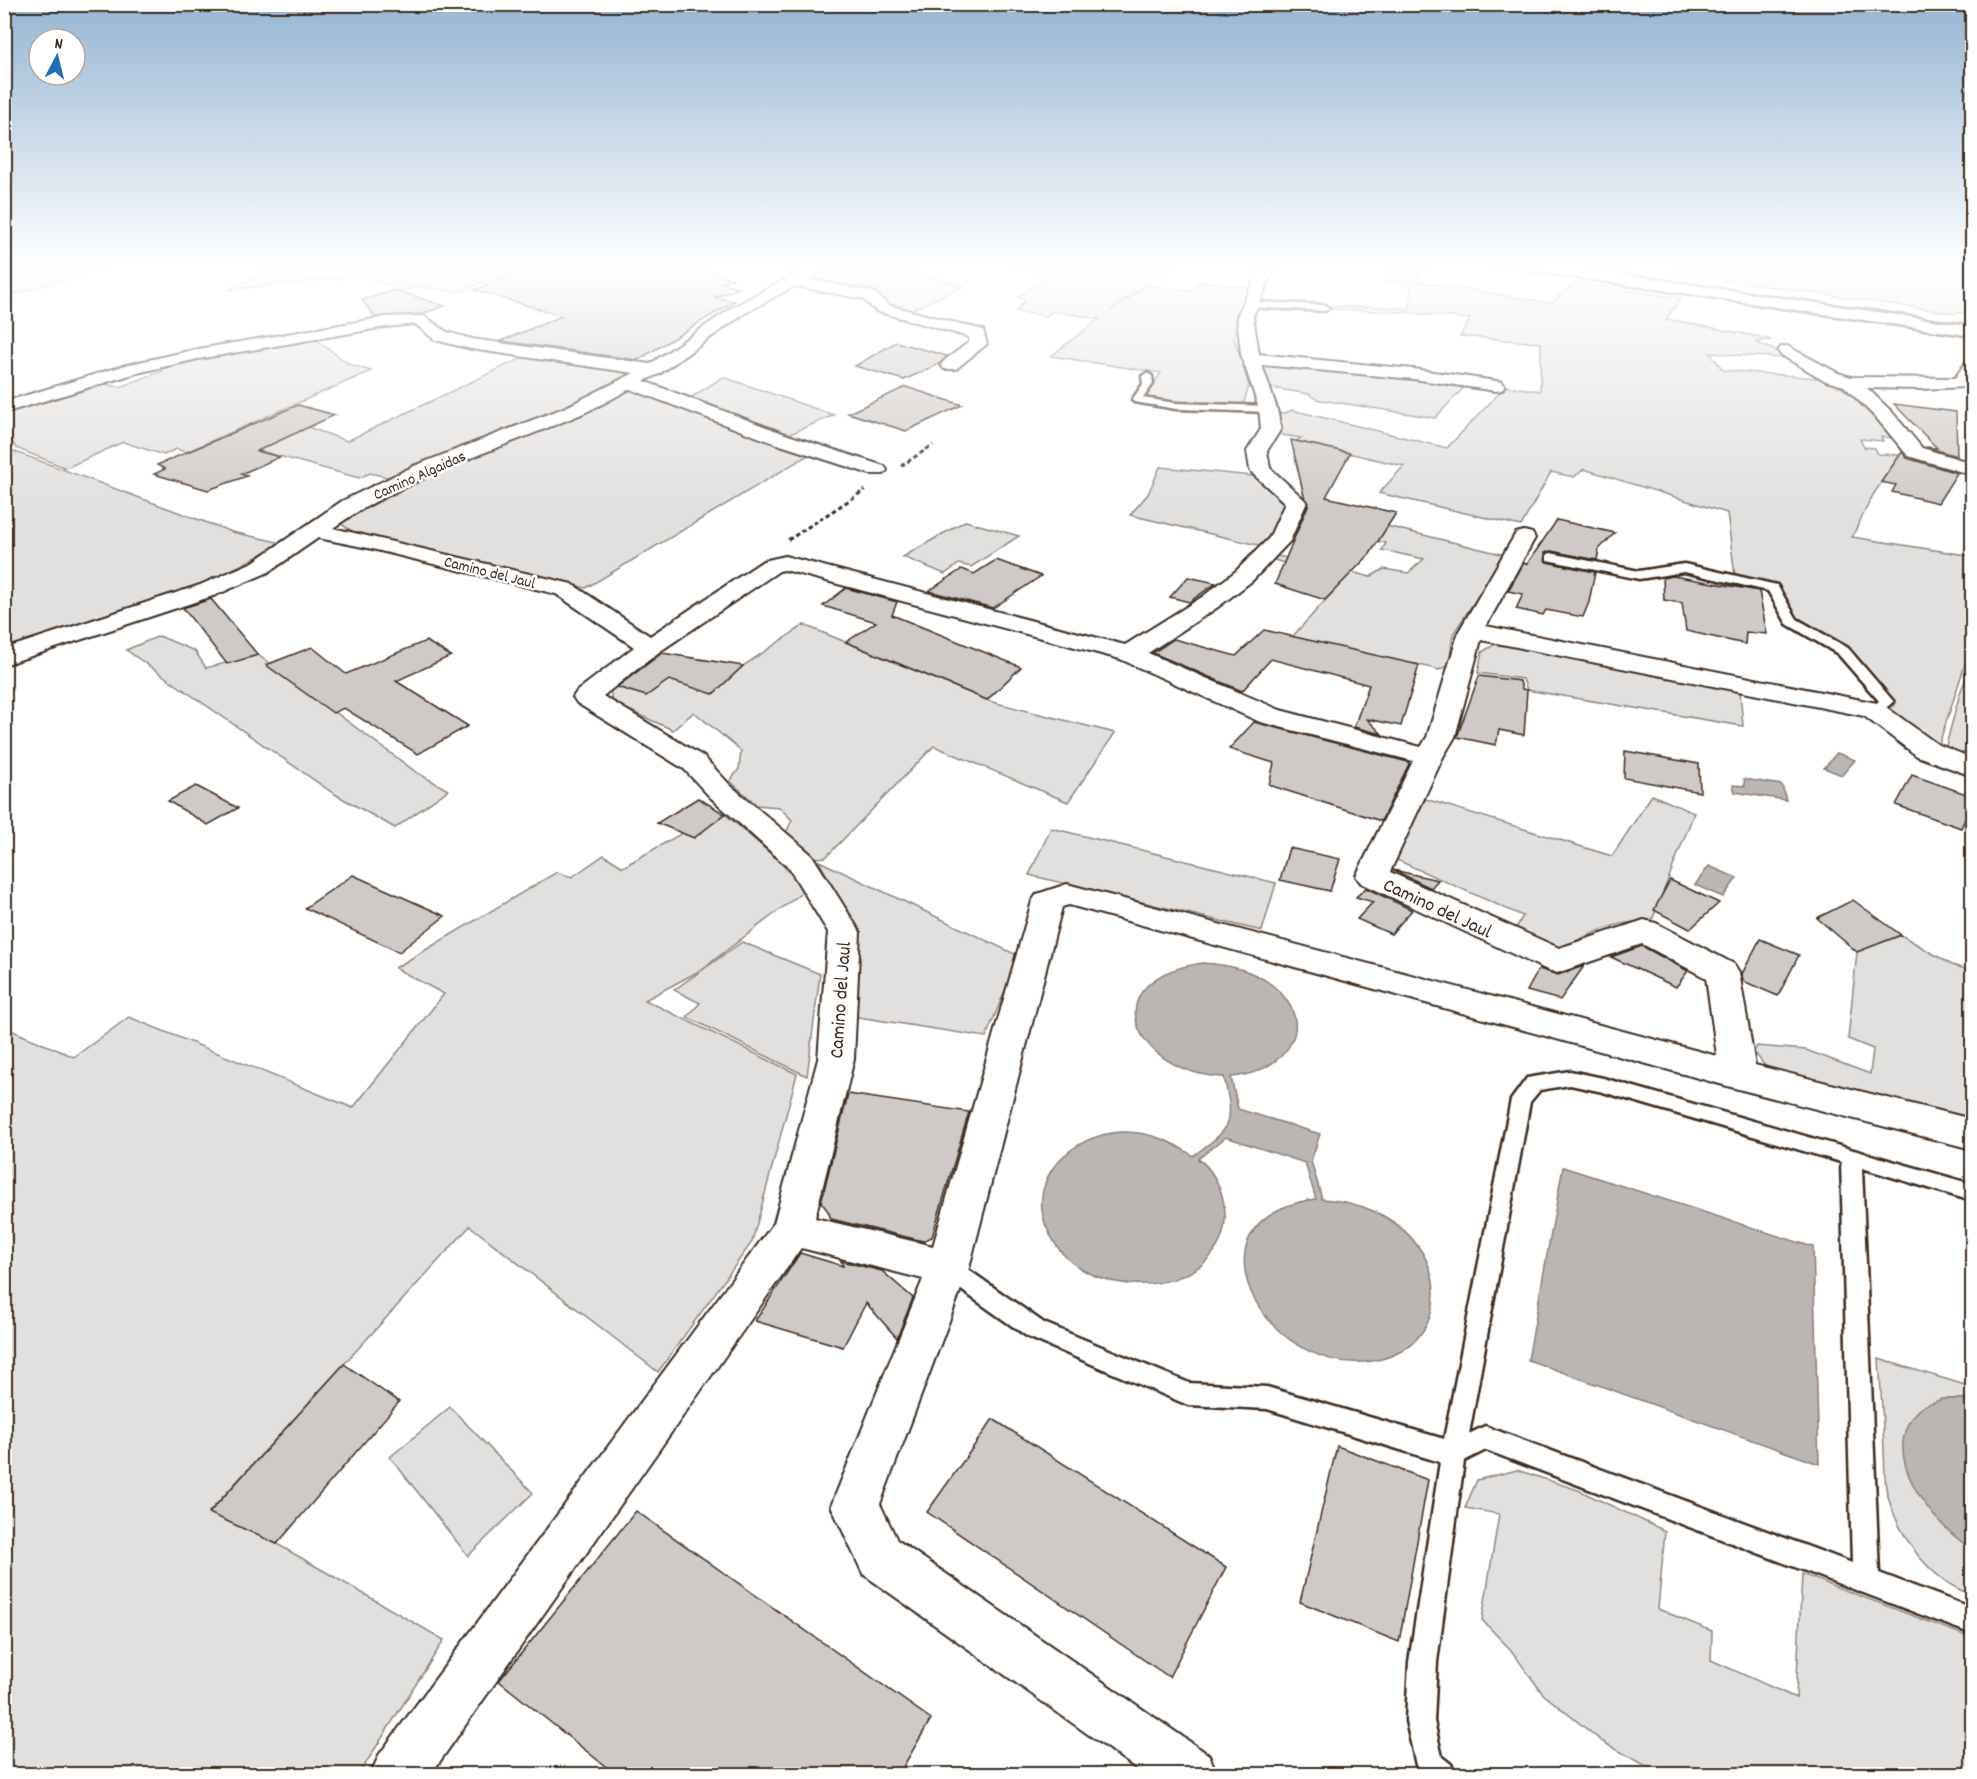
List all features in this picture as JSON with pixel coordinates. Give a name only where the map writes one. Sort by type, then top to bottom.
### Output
[{"type":"street","points":[[4,408],[132,369],[233,348]]},
{"type":"street","points":[[499,348],[653,370]]},
{"type":"street","name":"Camino Algaidas","points":[[4,658],[208,590],[261,567],[350,506],[421,470],[573,411],[653,370],[685,348]]},
{"type":"street","points":[[950,364],[972,348]]},
{"type":"street","points":[[1129,654],[1244,576],[1279,541],[1296,502],[1260,470],[1257,450],[1271,429],[1268,409],[1250,348]]},
{"type":"street","points":[[1787,351],[1832,377],[1850,381],[1961,383],[1972,366]]},
{"type":"street","points":[[1252,359],[1413,374],[1496,386]]},
{"type":"street","points":[[1850,381],[1885,416],[1915,452],[1972,469]]},
{"type":"street","points":[[629,382],[882,475]]},
{"type":"street","name":"Camino del Jaul","points":[[315,531],[368,541],[564,589],[650,647]]},
{"type":"street","points":[[771,566],[785,563],[1129,654],[1270,716],[1429,757],[1441,737],[1471,632],[1524,538]]},
{"type":"street","name":"Camino del Jaul","points":[[771,566],[650,647],[586,697],[694,763],[720,791],[801,862],[844,932],[836,1059],[792,1229]]},
{"type":"street","points":[[1471,632],[1873,710],[1928,750],[1972,768]]},
{"type":"street","name":"Camino del Jaul","points":[[1429,757],[1372,876],[1557,961],[1644,931],[1722,972],[1738,1075]]},
{"type":"street","points":[[1190,1774],[880,1557],[855,1506],[948,1268],[1048,901],[1067,894],[1738,1075],[1972,1134]]},
{"type":"street","points":[[398,1774],[792,1229],[948,1268]]},
{"type":"lane","points":[[1147,376],[1148,384],[1137,400],[1142,402],[1176,406],[1268,409]]},
{"type":"lane","points":[[1551,557],[1639,575],[1684,568],[1773,588],[1792,621],[1842,651],[1887,702],[1873,710]]},
{"type":"lane","points":[[1441,1774],[1429,1766],[1420,1720],[1423,1662],[1453,1454],[1521,1100],[1534,1083],[1570,1078],[1603,1085],[1972,1192]]},
{"type":"lane","points":[[1851,1157],[1866,1580]]},
{"type":"lane","points":[[948,1268],[1036,1330],[1188,1394],[1267,1398],[1453,1454],[1485,1438],[1972,1621]]},
{"type":"path","points":[[771,566],[766,554],[882,475],[933,445]]},
{"type":"shaded area","points":[[327,348],[349,364],[371,371],[186,452],[176,449],[164,455],[123,442],[66,468],[16,448],[5,431],[4,410],[94,382],[120,387],[162,371],[151,368],[247,349]]},
{"type":"shaded area","points":[[1061,348],[1237,348],[1249,386],[1243,406],[1143,399],[1161,373],[1051,356]]},
{"type":"shaded area","points":[[1541,348],[1770,348],[1799,359],[1710,353],[1723,370],[1829,379],[1873,410],[1894,438],[1881,437],[1883,441],[1860,439],[1864,447],[1875,448],[1878,454],[1900,455],[1873,495],[1852,537],[1972,556],[1972,643],[1937,750],[1886,711],[1895,705],[1851,651],[1799,622],[1777,585],[1735,576],[1727,513],[1584,469],[1574,477],[1551,472],[1521,526],[1379,493],[1404,466],[1296,441],[1301,438],[1282,435],[1278,414],[1292,410],[1447,448],[1506,386],[1540,391]]},
{"type":"shaded area","points":[[528,355],[628,370],[628,374],[576,402],[446,456],[414,464],[402,473],[387,477],[370,473],[359,478],[228,442],[308,427],[347,441]]},
{"type":"shaded area","points":[[1257,362],[1467,384],[1435,418],[1316,399],[1309,394],[1267,387]]},
{"type":"shaded area","points":[[723,377],[834,415],[790,434],[690,398]]},
{"type":"shaded area","points":[[634,387],[810,454],[586,588],[355,533],[341,524],[350,516],[479,453]]},
{"type":"shaded area","points":[[4,440],[10,450],[232,532],[282,543],[181,592],[111,619],[5,655]]},
{"type":"shaded area","points":[[1160,467],[1253,476],[1281,499],[1286,508],[1281,524],[1262,546],[1130,515],[1148,494]]},
{"type":"shaded area","points":[[1337,514],[1505,555],[1453,634],[1449,665],[1439,670],[1416,664],[1282,648],[1344,580],[1274,560],[1277,556],[1326,565],[1370,577],[1384,569],[1408,573],[1424,559],[1382,550],[1386,543],[1348,535]]},
{"type":"shaded area","points":[[965,521],[1019,536],[971,567],[959,564],[945,574],[903,557]]},
{"type":"shaded area","points":[[804,625],[992,702],[1115,733],[1068,802],[934,746],[826,857],[814,858],[786,833],[792,820],[779,807],[757,805],[730,781],[739,769],[741,751],[694,712],[673,730],[611,700],[611,685],[646,696],[699,659],[724,663],[706,691],[713,694],[743,666]]},
{"type":"shaded area","points":[[159,636],[195,651],[206,668],[258,655],[416,772],[448,790],[395,828],[333,793],[126,650]]},
{"type":"shaded area","points":[[1497,643],[1740,691],[1743,726],[1527,690],[1523,679],[1478,673],[1482,652]]},
{"type":"shaded area","points":[[1972,663],[1972,764],[1944,753],[1960,693]]},
{"type":"shaded area","points":[[1837,753],[1855,760],[1842,775],[1824,768]]},
{"type":"shaded area","points":[[1744,779],[1782,785],[1786,800],[1735,792],[1733,785],[1745,786]]},
{"type":"shaded area","points":[[1652,795],[1694,813],[1651,923],[1626,923],[1614,926],[1554,951],[1512,935],[1523,916],[1390,857],[1411,817],[1426,799],[1612,856]]},
{"type":"shaded area","points":[[725,814],[776,859],[804,891],[701,970],[645,1000],[797,1074],[752,1242],[658,1372],[470,1226],[209,1512],[277,1544],[444,1640],[359,1774],[5,1774],[4,1024],[15,1032],[74,1057],[129,1017],[353,1108],[444,994],[395,968],[557,872],[572,877],[604,855],[623,867],[682,833],[694,838]]},
{"type":"shaded area","points":[[1051,828],[1276,883],[1262,931],[1029,875]]},
{"type":"shaded area","points":[[819,861],[1019,956],[986,1037],[852,1016],[853,925]]},
{"type":"shaded area","points":[[1709,866],[1737,878],[1723,897],[1695,885]]},
{"type":"shaded area","points":[[1901,935],[1952,965],[1972,971],[1972,1123],[1799,1079],[1766,1067],[1754,1052],[1757,1046],[1806,1050],[1870,1074],[1873,1049],[1848,1039],[1857,952]]},
{"type":"shaded area","points":[[742,942],[820,974],[807,1076],[687,1017],[700,1003],[674,990]]},
{"type":"shaded area","points":[[1203,963],[1239,969],[1256,975],[1272,985],[1287,1000],[1294,1016],[1295,1031],[1290,1044],[1280,1057],[1267,1067],[1250,1074],[1231,1077],[1238,1109],[1320,1134],[1311,1161],[1322,1199],[1349,1203],[1387,1218],[1408,1234],[1427,1261],[1434,1294],[1432,1311],[1426,1326],[1416,1340],[1402,1350],[1385,1358],[1344,1361],[1307,1350],[1276,1327],[1254,1298],[1245,1267],[1250,1237],[1273,1213],[1316,1199],[1305,1163],[1226,1137],[1198,1159],[1209,1170],[1221,1192],[1225,1223],[1217,1247],[1200,1266],[1176,1278],[1149,1284],[1120,1283],[1093,1275],[1069,1260],[1050,1235],[1042,1208],[1043,1191],[1058,1161],[1071,1150],[1103,1135],[1131,1132],[1159,1138],[1193,1156],[1216,1138],[1227,1124],[1229,1106],[1224,1077],[1193,1072],[1167,1060],[1148,1044],[1137,1025],[1136,1005],[1146,987],[1168,972]]},
{"type":"shaded area","points":[[1563,1167],[1813,1247],[1819,1464],[1528,1360]]},
{"type":"shaded area","points":[[1879,1359],[1972,1387],[1972,1399],[1942,1399],[1934,1516],[1972,1549],[1972,1595],[1956,1588],[1929,1567],[1908,1540],[1892,1509],[1885,1483]]},
{"type":"shaded area","points":[[1942,1399],[1972,1399],[1972,1549],[1941,1524],[1915,1488],[1906,1468],[1903,1448],[1906,1429],[1919,1409]]},
{"type":"shaded area","points":[[450,1407],[533,1493],[468,1556],[390,1457]]},
{"type":"shaded area","points":[[1517,1470],[1578,1490],[1665,1531],[1658,1609],[1712,1631],[1711,1660],[1796,1698],[1802,1574],[1972,1638],[1972,1774],[1661,1774],[1603,1742],[1543,1694],[1511,1650],[1482,1620],[1499,1514],[1465,1508],[1477,1480]]},
{"type":"building","points":[[552,348],[658,348],[638,360]]},
{"type":"building","points":[[886,348],[918,348],[947,356],[939,364],[904,380],[855,366]]},
{"type":"building","points":[[906,387],[962,405],[906,431],[848,413]]},
{"type":"building","points":[[1894,404],[1956,412],[1957,456],[1926,447],[1937,448]]},
{"type":"building","points":[[298,405],[335,415],[257,451],[280,457],[241,474],[247,476],[208,490],[154,474],[165,469],[157,465]]},
{"type":"building","points":[[1291,440],[1350,453],[1326,497],[1396,513],[1370,554],[1325,600],[1275,584],[1309,503],[1304,496]]},
{"type":"building","points":[[1902,452],[1907,458],[1957,473],[1938,503],[1892,492],[1896,485],[1881,482]]},
{"type":"building","points":[[1557,520],[1615,533],[1599,549],[1597,560],[1551,551],[1545,553],[1547,562],[1595,572],[1589,602],[1583,617],[1546,610],[1543,615],[1516,609],[1523,594],[1508,591],[1524,563],[1527,564]]},
{"type":"building","points":[[996,560],[1041,576],[993,608],[929,591],[962,569],[974,574]]},
{"type":"building","points":[[1673,576],[1759,591],[1767,634],[1746,632],[1745,644],[1686,631],[1682,603],[1664,600],[1663,578]]},
{"type":"building","points":[[1188,577],[1216,583],[1189,602],[1170,597]]},
{"type":"building","points":[[846,588],[897,602],[892,615],[1021,667],[987,700],[846,642],[876,622],[823,606]]},
{"type":"building","points":[[211,599],[258,655],[227,664],[183,608]]},
{"type":"building","points":[[1264,630],[1419,665],[1401,726],[1367,719],[1382,734],[1354,727],[1369,685],[1271,659],[1242,691],[1153,653],[1174,639],[1236,656]]},
{"type":"building","points":[[426,641],[451,656],[396,681],[468,726],[418,754],[344,708],[333,713],[266,665],[312,647],[346,674]]},
{"type":"building","points":[[662,653],[743,666],[713,694],[669,680],[646,696],[617,687]]},
{"type":"building","points":[[1479,676],[1520,681],[1522,689],[1527,690],[1524,735],[1499,730],[1496,745],[1457,737]]},
{"type":"building","points":[[1254,722],[1408,762],[1381,821],[1269,785],[1274,763],[1229,749]]},
{"type":"building","points":[[1625,751],[1699,764],[1700,792],[1624,778]]},
{"type":"building","points":[[1912,775],[1972,796],[1972,803],[1961,828],[1896,805]]},
{"type":"building","points":[[196,786],[238,808],[208,825],[168,801]]},
{"type":"building","points":[[698,798],[725,814],[694,838],[657,823]]},
{"type":"building","points":[[1289,848],[1340,859],[1330,891],[1280,880]]},
{"type":"building","points":[[1393,870],[1438,880],[1431,888]]},
{"type":"building","points":[[353,875],[445,916],[399,952],[305,908]]},
{"type":"building","points":[[1670,880],[1719,903],[1690,929],[1654,910]]},
{"type":"building","points":[[1366,888],[1412,910],[1391,934],[1357,919],[1373,902],[1356,897]]},
{"type":"building","points":[[1853,900],[1901,935],[1857,952],[1817,918]]},
{"type":"building","points":[[1760,939],[1799,955],[1778,996],[1743,981],[1742,974]]},
{"type":"building","points":[[1642,946],[1688,971],[1676,987],[1611,957]]},
{"type":"building","points":[[1584,966],[1560,1000],[1527,991],[1539,969],[1558,975]]},
{"type":"building","points":[[848,1094],[969,1112],[932,1237],[923,1241],[831,1219],[821,1202]]},
{"type":"building","points":[[800,1253],[843,1266],[841,1261],[882,1271],[913,1298],[897,1338],[866,1303],[843,1347],[755,1321]]},
{"type":"building","points":[[344,1364],[399,1402],[277,1544],[209,1513]]},
{"type":"building","points":[[993,1419],[1226,1567],[1169,1677],[927,1512]]},
{"type":"building","points":[[1337,1446],[1428,1480],[1399,1642],[1300,1602]]},
{"type":"building","points":[[636,1511],[931,1719],[899,1774],[615,1774],[499,1681]]}]
